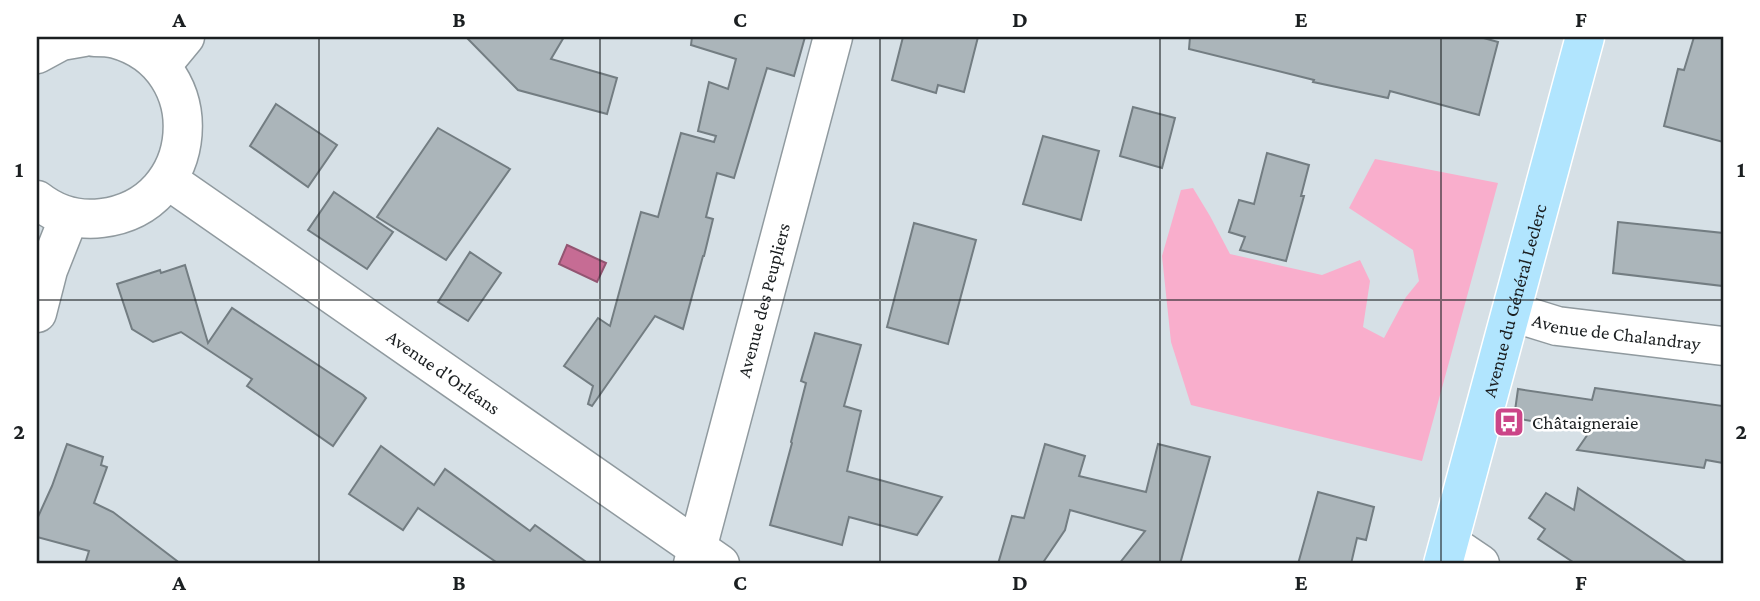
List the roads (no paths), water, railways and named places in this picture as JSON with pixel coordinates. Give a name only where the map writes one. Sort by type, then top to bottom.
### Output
[{"type":"main road","name":"Avenue du Général Leclerc","points":[[1446,554],[1585,37]]},
{"type":"street","points":[[37,54],[61,41],[84,37]]},
{"type":"street","points":[[37,313],[48,270],[53,209],[91,219],[113,217],[134,209],[153,197],[168,180],[181,153],[184,122],[177,92],[161,66],[139,49],[115,38],[94,37]]},
{"type":"street","points":[[161,66],[185,37]]},
{"type":"street","name":"Avenue des Peupliers","points":[[703,559],[833,37]]},
{"type":"street","name":"Avenue d'Orléans","points":[[168,180],[703,559]]},
{"type":"street","name":"Avenue de Chalandray","points":[[1512,312],[1557,326],[1723,346]]},
{"type":"street","points":[[1446,554],[1480,564]]},
{"type":"place","name":"Châtaigneraie","points":[[1509,422]]}]
